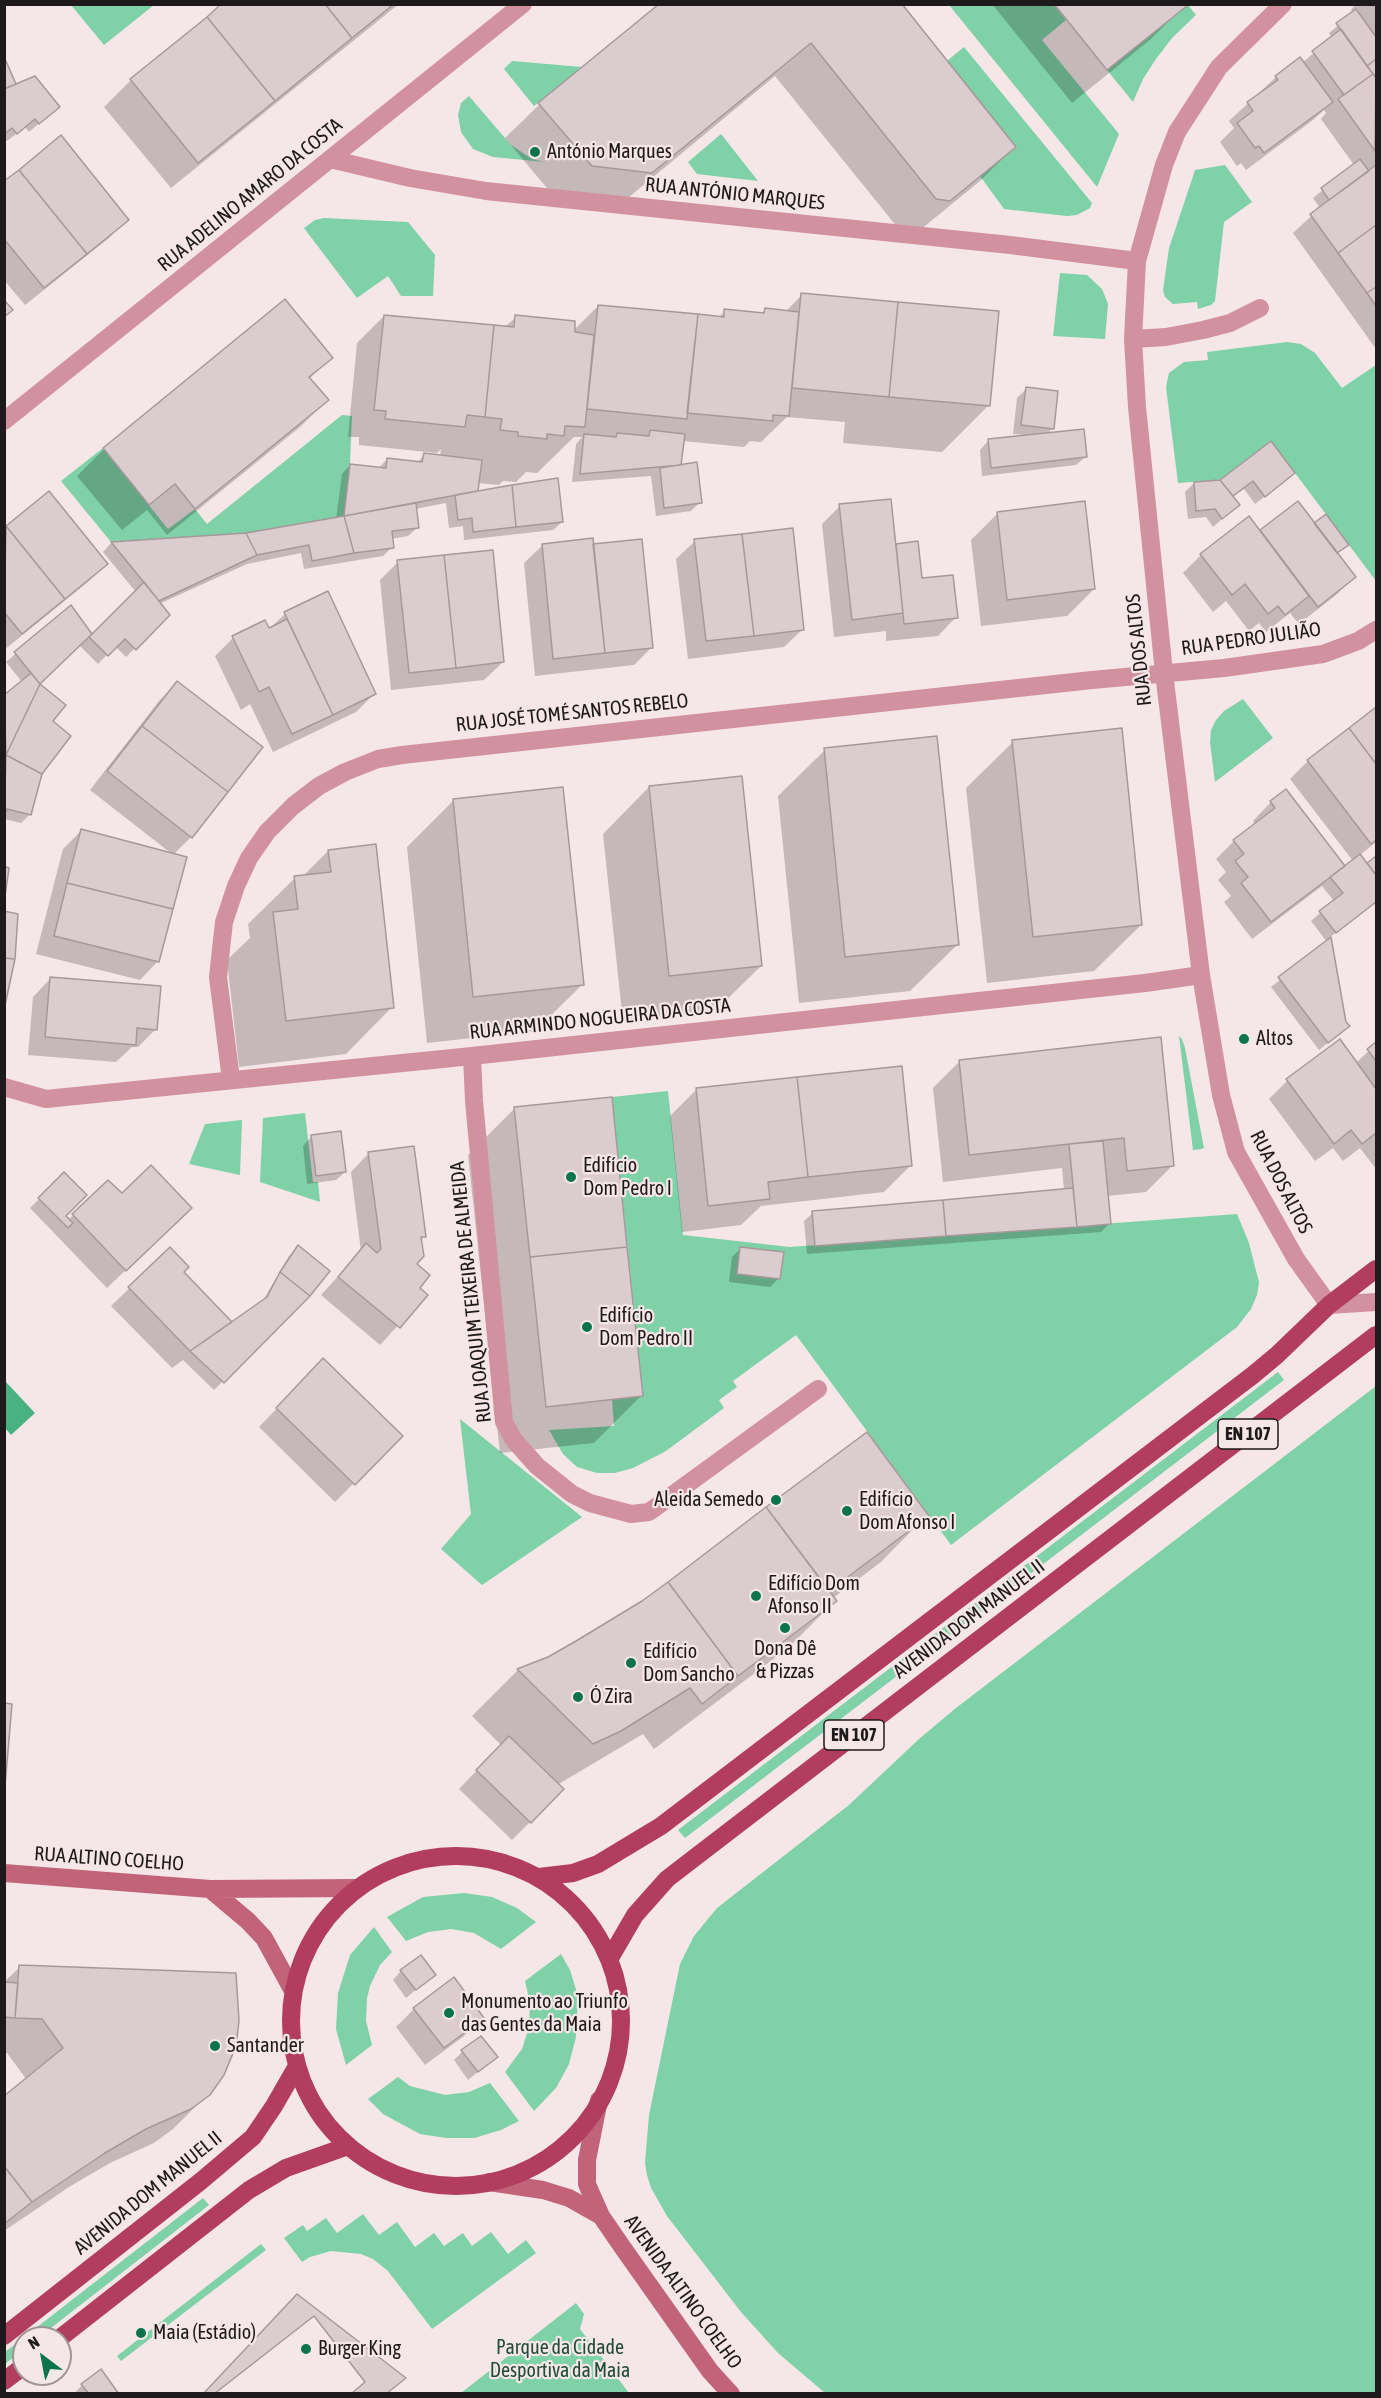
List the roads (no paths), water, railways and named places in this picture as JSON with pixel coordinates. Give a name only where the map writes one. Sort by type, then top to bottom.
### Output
[{"type":"main road","name":"AVENIDA DOM MANUEL II","points":[[539,1876],[573,1873],[598,1864],[662,1826],[1253,1375],[1329,1305],[1377,1269]]},
{"type":"main road","name":"AVENIDA DOM MANUEL II","points":[[610,1958],[635,1915],[667,1879],[1377,1335]]},
{"type":"main road","points":[[446,1855],[495,1859],[539,1876],[581,1911],[610,1958],[621,1999],[621,2042],[609,2084],[588,2121],[557,2151],[525,2171],[489,2182],[452,2186],[414,2181],[379,2167],[348,2146],[316,2110],[297,2066],[291,2028],[293,1991],[304,1954],[324,1922],[357,1888],[399,1865],[446,1855]]},
{"type":"main road","name":"RUA ALTINO COELHO","points":[[4,1874],[210,1889],[357,1888]]},
{"type":"main road","points":[[210,1889],[248,1921],[264,1938],[293,1991]]},
{"type":"main road","name":"AVENIDA DOM MANUEL II","points":[[4,2336],[201,2181],[253,2137],[297,2066]]},
{"type":"main road","name":"AVENIDA ALTINO COELHO","points":[[599,2100],[587,2160],[587,2184],[601,2216],[710,2371],[731,2394]]},
{"type":"main road","points":[[72,2329],[249,2190],[285,2168],[348,2146]]},
{"type":"main road","name":"AVENIDA ALTINO COELHO","points":[[489,2182],[543,2190],[568,2198],[601,2216]]},
{"type":"street","name":"RUA ADELINO AMARO DA COSTA","points":[[4,421],[523,4]]},
{"type":"street","name":"RUA DOS ALTOS","points":[[1283,4],[1219,67],[1177,132],[1164,165],[1137,261],[1133,339],[1137,407],[1164,673],[1201,975],[1221,1095],[1236,1152],[1296,1259],[1329,1305]]},
{"type":"street","name":"RUA ANTÓNIO MARQUES","points":[[330,159],[410,178],[486,191],[1010,245],[1137,261]]},
{"type":"street","points":[[1133,339],[1166,337],[1203,330],[1230,323],[1260,308]]},
{"type":"street","name":"RUA PEDRO JULIÃO","points":[[1164,673],[1323,654],[1358,641],[1377,630]]},
{"type":"street","name":"RUA JOSÉ TOMÉ SANTOS REBELO","points":[[231,1080],[218,977],[224,922],[236,886],[249,858],[267,832],[286,812],[319,786],[345,772],[378,759],[402,755],[1164,673]]},
{"type":"street","name":"RUA ARMINDO NOGUEIRA DA COSTA","points":[[4,1088],[46,1099],[472,1056],[1201,975]]},
{"type":"street","name":"RUA JOAQUIM TEIXEIRA DE ALMEIDA","points":[[472,1056],[474,1101],[504,1422],[514,1440],[537,1466],[572,1494],[590,1503],[631,1514],[649,1512],[818,1389]]},
{"type":"street","points":[[1329,1305],[1377,1302]]},
{"type":"place","name":"António Marques","points":[[535,152]]},
{"type":"place","name":"Altos","points":[[1244,1039]]},
{"type":"place","name":"Edifício Dom Pedro I","points":[[571,1177]]},
{"type":"place","name":"Edifício Dom Pedro II","points":[[587,1327]]},
{"type":"place","name":"Aleida Semedo","points":[[776,1500]]},
{"type":"place","name":"Edifício Dom Afonso I","points":[[847,1511]]},
{"type":"place","name":"Edifício Dom Afonso II","points":[[756,1596]]},
{"type":"place","name":"Dona Dê & Pizzas","points":[[785,1628]]},
{"type":"place","name":"Edifício Dom Sancho","points":[[631,1663]]},
{"type":"place","name":"Ó Zira","points":[[578,1697]]},
{"type":"place","name":"Monumento ao Triunfo das Gentes da Maia","points":[[449,2013]]},
{"type":"place","name":"Santander","points":[[215,2046]]},
{"type":"place","name":"Maia (Estádio)","points":[[141,2333]]},
{"type":"place","name":"Burger King","points":[[306,2349]]},
{"type":"park label","name":"Parque da Cidade Desportiva da Maia","points":[[560,2360]]}]
